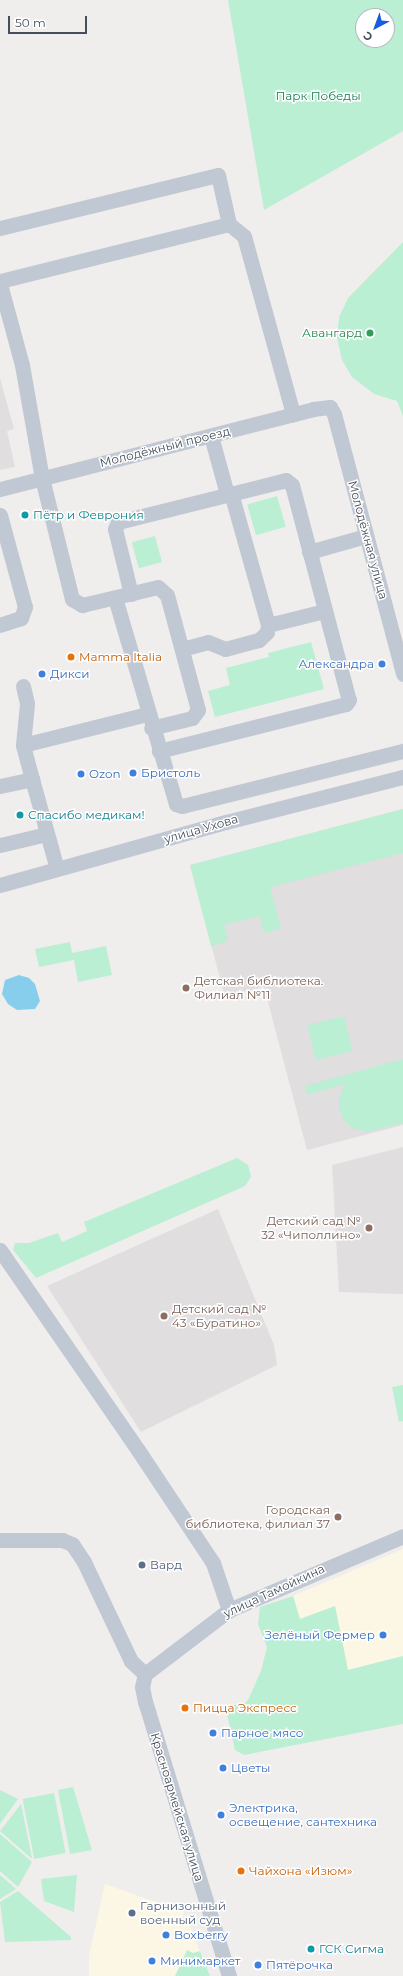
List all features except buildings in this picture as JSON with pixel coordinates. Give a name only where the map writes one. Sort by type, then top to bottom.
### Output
[{"type":"street","points":[[0,228],[218,175],[229,224],[244,236],[293,414]]},
{"type":"street","points":[[23,745],[149,721],[197,714],[182,649],[165,591],[158,588],[82,605],[72,599],[42,478],[22,365],[0,282],[229,224]]},
{"type":"street","name":"Молодёжный проезд","points":[[0,489],[324,406],[330,407]]},
{"type":"street","name":"Молодёжная улица","points":[[330,407],[334,414],[403,674]]},
{"type":"street","points":[[182,649],[208,642],[225,649],[259,640],[268,632],[268,625],[211,436]]},
{"type":"street","points":[[132,594],[115,529],[118,522],[283,480],[289,482],[349,700],[347,703],[159,751]]},
{"type":"street","points":[[0,515],[25,607],[21,618],[0,625]]},
{"type":"street","points":[[309,552],[366,536]]},
{"type":"street","points":[[114,598],[174,802],[182,806],[403,751]]},
{"type":"street","points":[[268,625],[324,611]]},
{"type":"street","points":[[23,686],[27,704],[23,745],[56,869]]},
{"type":"street","name":"улица Ухова","points":[[0,885],[226,822],[403,777]]},
{"type":"street","points":[[0,786],[32,779]]},
{"type":"street","points":[[0,845],[47,834]]},
{"type":"street","points":[[0,1250],[142,1456],[213,1563],[229,1610]]},
{"type":"street","name":"улица Тамойкина","points":[[150,1669],[229,1610],[403,1536]]},
{"type":"street","points":[[0,1540],[62,1540],[72,1544],[84,1562],[131,1661],[150,1669]]},
{"type":"street","name":"Красноармейская улица","points":[[150,1669],[142,1687],[145,1702],[229,1976]]},
{"type":"shaded area","points":[[0,378],[14,429],[7,431],[15,467],[0,470]]},
{"type":"shaded area","points":[[403,809],[403,1125],[307,1150],[264,987],[225,997],[190,865]]},
{"type":"shaded area","name":"Детский сад № 32 «Чиполлино»","points":[[403,1147],[403,1294],[339,1292],[332,1165]]},
{"type":"shaded area","name":"Детский сад № 43 «Буратино»","points":[[218,1209],[274,1345],[277,1365],[141,1432],[47,1286]]},
{"type":"shaded area","points":[[403,1549],[403,1656],[348,1670],[335,1606],[300,1619],[293,1596]]},
{"type":"shaded area","points":[[105,1884],[184,1912],[182,1919],[188,1922],[210,1976],[89,1976],[89,1956]]},
{"type":"green space","name":"Парк Победы","points":[[228,0],[403,0],[403,131],[264,210]]},
{"type":"green space","name":"Авангард","points":[[403,242],[403,416],[397,401],[374,394],[352,377],[342,360],[337,338],[339,317],[348,298]]},
{"type":"green space","points":[[277,496],[286,527],[256,535],[247,505]]},
{"type":"green space","points":[[155,536],[162,562],[139,568],[132,542]]},
{"type":"green space","points":[[311,642],[324,689],[215,717],[208,691],[230,685],[226,668],[269,657],[268,653]]},
{"type":"green space","points":[[403,809],[403,853],[270,887],[281,928],[264,933],[259,916],[224,925],[228,941],[211,946],[190,865]]},
{"type":"green space","points":[[70,942],[72,953],[106,946],[112,975],[78,982],[74,960],[39,967],[35,949]]},
{"type":"green space","points":[[344,1016],[353,1051],[316,1060],[307,1025]]},
{"type":"green space","points":[[403,1059],[403,1123],[367,1132],[352,1128],[343,1119],[339,1109],[339,1098],[345,1084],[307,1095],[305,1086]]},
{"type":"green space","points":[[237,1158],[248,1165],[251,1177],[245,1186],[36,1278],[13,1250],[15,1243],[29,1243],[58,1233],[62,1242],[87,1231],[84,1222]]},
{"type":"green space","points":[[403,1385],[403,1421],[399,1422],[392,1387]]},
{"type":"green space","points":[[293,1596],[300,1619],[335,1606],[348,1670],[403,1656],[403,1724],[244,1755],[235,1750],[226,1709],[234,1705],[243,1705],[248,1700],[261,1671],[267,1647],[258,1624],[260,1607]]},
{"type":"green space","points":[[73,1787],[92,1850],[70,1854],[58,1790]]},
{"type":"green space","points":[[0,1790],[18,1799],[0,1824]]},
{"type":"green space","points":[[54,1793],[66,1853],[34,1859],[23,1799]]},
{"type":"green space","points":[[21,1804],[32,1858],[0,1831]]},
{"type":"green space","points":[[0,1834],[32,1862],[18,1887],[0,1871]]},
{"type":"green space","points":[[0,1875],[16,1889],[0,1899]]},
{"type":"green space","points":[[77,1875],[74,1912],[44,1901],[41,1879]]},
{"type":"green space","points":[[18,1891],[71,1937],[71,1940],[5,1942],[0,1902]]},
{"type":"green space","points":[[187,1950],[193,1953],[200,1951],[210,1976],[175,1976]]},
{"type":"water","points":[[19,975],[29,978],[35,984],[40,1001],[35,1009],[17,1010],[8,1004],[2,994],[5,980]]},
{"type":"place","name":"Авангард","points":[[370,333]]},
{"type":"place","name":"Пётр и Феврония","points":[[25,515]]},
{"type":"place","name":"Mamma Italia","points":[[71,657]]},
{"type":"place","name":"Александра","points":[[382,664]]},
{"type":"place","name":"Дикси","points":[[42,674]]},
{"type":"place","name":"Бристоль","points":[[133,773]]},
{"type":"place","name":"Ozon","points":[[81,774]]},
{"type":"place","name":"Спасибо медикам!","points":[[20,815]]},
{"type":"place","name":"Детская библиотека. Филиал №11","points":[[186,988]]},
{"type":"place","name":"Детский сад № 32 «Чиполлино»","points":[[369,1228]]},
{"type":"place","name":"Детский сад № 43 «Буратино»","points":[[164,1316]]},
{"type":"place","name":"Городская библиотека, филиал 37","points":[[338,1517]]},
{"type":"place","name":"Вард","points":[[142,1565]]},
{"type":"place","name":"Зелёный Фермер","points":[[383,1635]]},
{"type":"place","name":"Пицца Экспресс","points":[[185,1708]]},
{"type":"place","name":"Парное мясо","points":[[213,1733]]},
{"type":"place","name":"Цветы","points":[[223,1768]]},
{"type":"place","name":"Электрика, освещение, сантехника","points":[[221,1815]]},
{"type":"place","name":"Чайхона «Изюм»","points":[[241,1871]]},
{"type":"place","name":"Гарнизонный военный суд","points":[[132,1913]]},
{"type":"place","name":"Boxberry","points":[[166,1935]]},
{"type":"place","name":"ГСК Сигма","points":[[311,1949]]},
{"type":"place","name":"Минимаркет","points":[[152,1961]]},
{"type":"place","name":"Пятёрочка","points":[[258,1965]]}]
